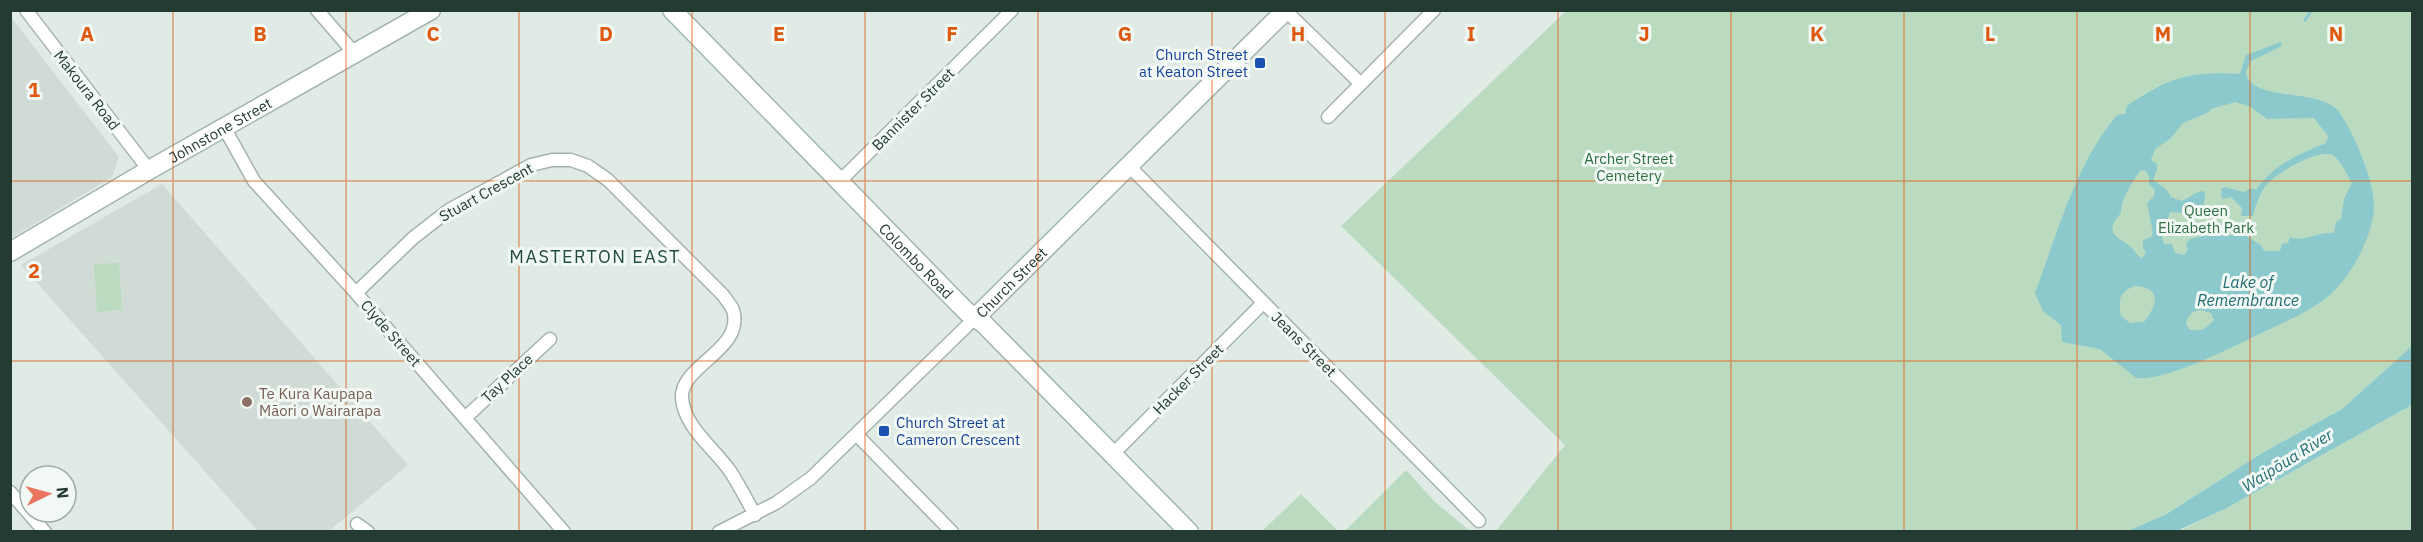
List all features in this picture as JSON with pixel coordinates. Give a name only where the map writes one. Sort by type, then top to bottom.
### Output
[{"type":"street","name":"Makoura Road","points":[[26,10],[149,170]]},
{"type":"street","points":[[317,10],[356,54]]},
{"type":"street","name":"Johnstone Street","points":[[10,252],[430,10]]},
{"type":"street","name":"Colombo Road","points":[[672,10],[955,300],[983,323],[1189,531]]},
{"type":"street","name":"Bannister Street","points":[[840,182],[1012,10]]},
{"type":"street","points":[[1328,117],[1434,10]]},
{"type":"street","points":[[1286,11],[1360,84]]},
{"type":"street","name":"Church Street","points":[[719,531],[755,515],[811,478],[1286,11]]},
{"type":"street","name":"Clyde Street","points":[[225,129],[254,181],[356,293],[564,531]]},
{"type":"street","name":"Stuart Crescent","points":[[356,293],[414,238],[449,210],[531,165],[552,160],[571,160],[588,166],[616,188],[723,295],[732,310],[734,325],[728,340],[688,381],[682,395],[684,410],[692,424],[729,470],[755,515]]},
{"type":"street","name":"Jeans Street","points":[[1130,166],[1479,521]]},
{"type":"street","name":"Hacker Street","points":[[1112,455],[1263,303]]},
{"type":"street","name":"Tay Place","points":[[465,418],[550,339]]},
{"type":"street","points":[[857,435],[952,531]]},
{"type":"street","points":[[10,492],[45,531]]},
{"type":"street","points":[[357,524],[369,531]]},
{"type":"shaded area","points":[[11,17],[119,157],[112,177],[11,238]]},
{"type":"shaded area","name":"Te Kura Kaupapa Māori o Wairarapa","points":[[162,184],[408,465],[329,531],[258,531],[21,265]]},
{"type":"green space","name":"Queen Elizabeth Park","points":[[1566,11],[2412,11],[2412,346],[2342,409],[2262,453],[2165,515],[2127,531],[1496,531],[1565,445],[1341,226]]},
{"type":"green space","points":[[119,263],[122,310],[97,312],[94,264]]},
{"type":"green space","points":[[2412,405],[2412,531],[2177,532],[2225,509]]},
{"type":"green space","points":[[1406,470],[1435,502],[1470,531],[1345,531]]},
{"type":"green space","points":[[1301,494],[1338,531],[1262,531]]},
{"type":"water","name":"Lake of Remembrance","points":[[2281,42],[2282,46],[2251,61],[2246,71],[2250,81],[2271,91],[2330,104],[2345,121],[2357,144],[2371,183],[2374,206],[2366,241],[2339,286],[2314,306],[2229,349],[2179,370],[2148,378],[2136,378],[2100,349],[2062,342],[2061,325],[2043,311],[2035,293],[2079,177],[2102,135],[2117,115],[2125,114],[2127,106],[2142,96],[2180,78],[2222,73],[2240,74],[2246,55]],"holes":[[[2235,102],[2251,107],[2267,119],[2314,118],[2328,136],[2326,143],[2278,167],[2256,190],[2251,188],[2244,192],[2225,187],[2221,189],[2222,199],[2231,197],[2242,208],[2241,216],[2253,216],[2265,186],[2273,178],[2300,162],[2328,154],[2337,158],[2352,183],[2344,199],[2341,219],[2336,222],[2334,233],[2301,239],[2290,237],[2288,243],[2282,244],[2280,251],[2264,251],[2261,245],[2246,236],[2248,223],[2239,222],[2239,235],[2208,235],[2190,239],[2186,244],[2188,250],[2184,255],[2175,253],[2172,244],[2164,244],[2162,237],[2170,212],[2183,213],[2188,204],[2193,205],[2198,216],[2203,213],[2205,192],[2200,191],[2182,201],[2171,197],[2166,189],[2153,180],[2157,164],[2151,160],[2155,149],[2170,139],[2183,123],[2211,109]],[[2145,170],[2149,176],[2149,184],[2155,190],[2154,196],[2147,203],[2153,233],[2151,237],[2143,240],[2146,253],[2142,258],[2112,230],[2115,220],[2121,213],[2125,196],[2140,171]],[[2144,287],[2154,294],[2152,310],[2144,322],[2130,323],[2121,316],[2121,297],[2130,288]],[[2197,311],[2211,313],[2214,320],[2203,329],[2189,329],[2187,320]]]},
{"type":"water","name":"Waipōua River","points":[[2412,346],[2412,405],[2225,509],[2177,531],[2127,531],[2165,515],[2262,453],[2342,409]]},
{"type":"waterway","points":[[2305,20],[2312,10]]},
{"type":"place","name":"Church Street at Keaton Street","points":[[1260,63]]},
{"type":"place","name":"Te Kura Kaupapa Māori o Wairarapa","points":[[247,402]]},
{"type":"place","name":"Church Street at Cameron Crescent","points":[[884,431]]},
{"type":"district","name":"MASTERTON EAST","points":[[595,256]]},
{"type":"park label","name":"Archer Street Cemetery","points":[[1629,166]]}]
